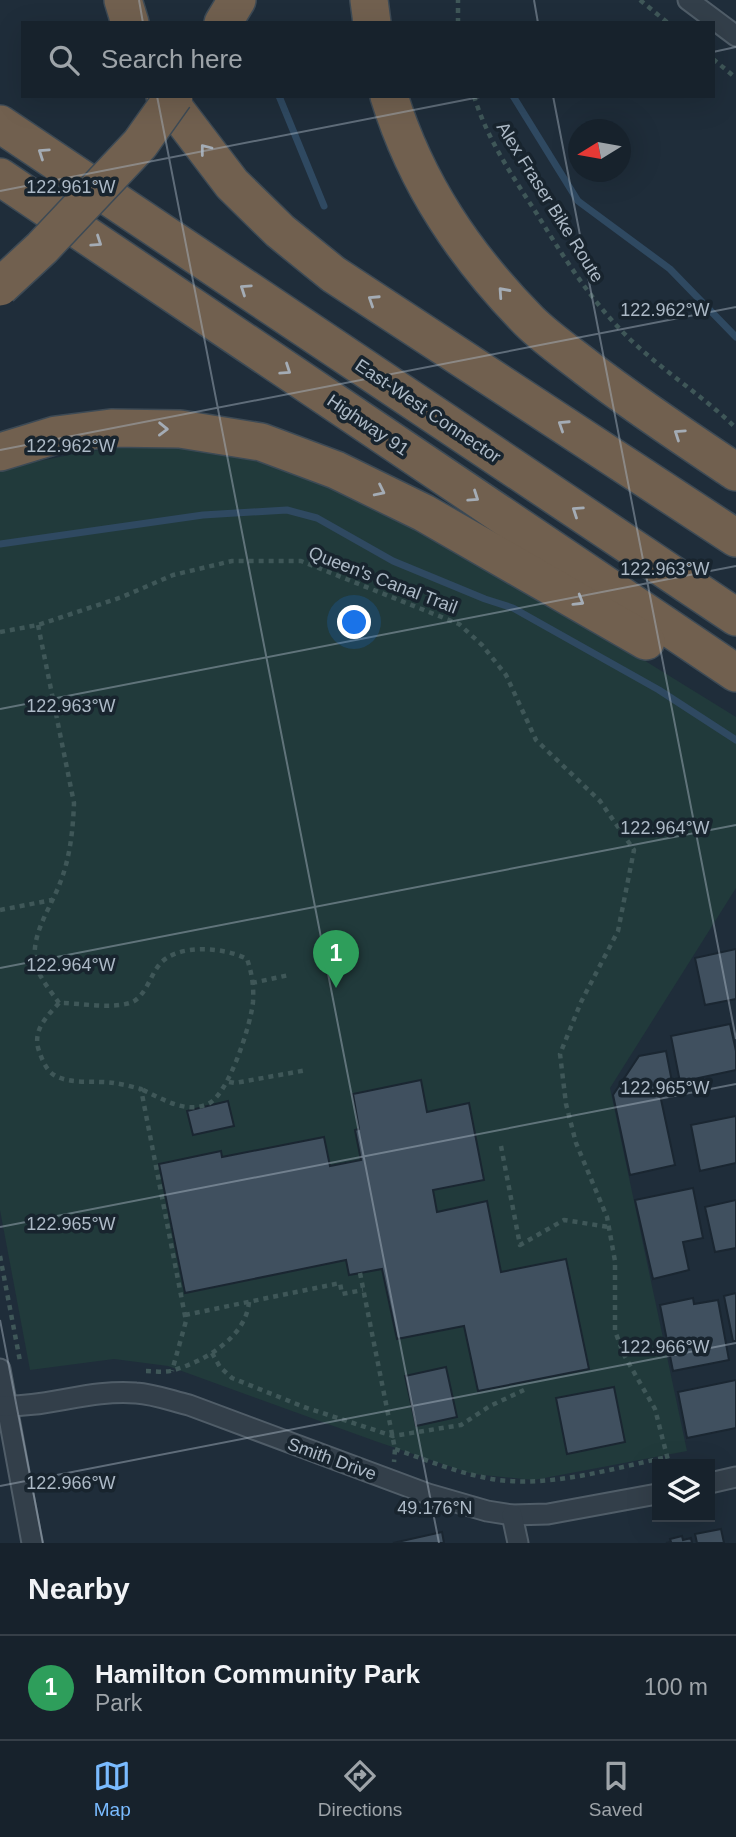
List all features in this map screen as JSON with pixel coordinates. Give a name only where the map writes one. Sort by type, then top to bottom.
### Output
[{"type":"highway","points":[[123,0],[129,21]]},
{"type":"highway","points":[[224,21],[237,0]]},
{"type":"highway","points":[[369,0],[372,21]]},
{"type":"highway","points":[[167,98],[232,184],[281,231],[333,274],[736,538]]},
{"type":"highway","points":[[0,287],[42,248],[139,144],[173,98]]},
{"type":"highway","points":[[390,98],[398,124],[422,177],[457,238],[531,322],[634,405],[736,472]]},
{"type":"highway","name":"East-West Connector","points":[[0,124],[736,617]]},
{"type":"highway","name":"Highway 91","points":[[0,177],[736,674]]},
{"type":"highway","points":[[0,452],[56,435],[111,428],[180,429],[261,442],[336,470],[424,513],[736,694]]},
{"type":"street","points":[[688,0],[736,36]]},
{"type":"street","points":[[0,1369],[4,1406],[32,1543]]},
{"type":"street","name":"Smith Drive","points":[[4,1406],[117,1393],[152,1396],[189,1405],[428,1494],[487,1511],[512,1515],[548,1514],[652,1495]]},
{"type":"street","points":[[715,1482],[736,1477]]},
{"type":"street","points":[[512,1515],[518,1543]]},
{"type":"path","points":[[458,0],[458,21]]},
{"type":"path","points":[[640,0],[666,21]]},
{"type":"path","points":[[715,61],[736,78]]},
{"type":"path","name":"Alex Fraser Bike Route","points":[[475,98],[488,134],[561,252],[601,308],[629,338],[736,428]]},
{"type":"path","name":"Queen's Canal Trail","points":[[0,632],[38,625],[122,597],[173,575],[232,561],[301,561],[458,624],[482,645],[506,675],[536,740],[600,801],[634,850],[618,931],[581,1002],[560,1054],[566,1104],[576,1143],[609,1227],[615,1261],[615,1331],[624,1355],[655,1409],[668,1457]]},
{"type":"path","points":[[38,625],[74,803],[69,851],[60,884],[37,935],[35,952],[37,969],[59,1003]]},
{"type":"path","points":[[0,910],[52,900]]},
{"type":"path","points":[[195,950],[236,953],[247,959],[253,984],[253,1006],[232,1077],[210,1103],[184,1108],[141,1090],[114,1083],[69,1079],[54,1074],[43,1063],[40,1055],[38,1032],[44,1019],[59,1003],[132,1003],[140,997],[161,962],[174,954],[195,950]]},
{"type":"path","points":[[253,984],[289,975]]},
{"type":"path","points":[[228,1082],[307,1070]]},
{"type":"path","points":[[141,1090],[186,1321],[172,1371]]},
{"type":"path","points":[[501,1146],[520,1245],[564,1220],[609,1227]]},
{"type":"path","points":[[0,1256],[22,1368]]},
{"type":"path","points":[[360,1273],[396,1448],[394,1463]]},
{"type":"path","points":[[185,1315],[340,1283],[342,1294],[363,1290]]},
{"type":"path","points":[[142,1371],[172,1371],[212,1353],[232,1336],[248,1315],[249,1302]]},
{"type":"path","points":[[212,1353],[220,1367],[232,1378],[304,1407],[393,1436],[461,1425],[489,1406],[524,1390]]},
{"type":"path","points":[[396,1448],[446,1467],[485,1476],[533,1481],[568,1478],[668,1457]]},
{"type":"green space","points":[[123,446],[180,448],[246,458],[335,487],[415,526],[540,596],[736,717],[736,888],[610,1088],[687,1451],[534,1480],[472,1474],[168,1366],[114,1359],[30,1370],[0,1210],[0,469]]},
{"type":"building","points":[[736,949],[736,999],[705,1005],[695,958]]},
{"type":"building","points":[[730,1024],[736,1051],[736,1070],[680,1082],[671,1036]]},
{"type":"building","points":[[666,1051],[673,1087],[659,1090],[675,1165],[630,1175],[613,1095],[639,1056]]},
{"type":"building","points":[[421,1080],[427,1112],[469,1103],[484,1180],[433,1190],[437,1212],[487,1201],[501,1272],[566,1259],[589,1369],[478,1391],[464,1326],[397,1339],[382,1269],[349,1275],[346,1260],[185,1293],[159,1164],[221,1151],[222,1157],[324,1137],[330,1166],[361,1160],[355,1130],[359,1129],[353,1094]]},
{"type":"building","points":[[228,1101],[234,1126],[193,1135],[187,1111]]},
{"type":"building","points":[[736,1116],[736,1163],[700,1171],[691,1125]]},
{"type":"building","points":[[693,1188],[703,1238],[683,1242],[689,1270],[653,1279],[635,1200]]},
{"type":"building","points":[[736,1200],[736,1248],[715,1252],[705,1207]]},
{"type":"building","points":[[736,1293],[736,1341],[733,1341],[724,1296]]},
{"type":"building","points":[[693,1298],[694,1304],[718,1300],[729,1360],[673,1371],[660,1305]]},
{"type":"building","points":[[446,1367],[457,1417],[416,1426],[405,1376]]},
{"type":"building","points":[[736,1380],[736,1428],[687,1438],[678,1392]]},
{"type":"building","points":[[614,1387],[625,1442],[567,1454],[556,1398]]},
{"type":"building","points":[[721,1529],[724,1543],[697,1543],[695,1534]]},
{"type":"building","points":[[442,1532],[444,1543],[393,1543]]},
{"type":"building","points":[[682,1536],[683,1540],[691,1538],[692,1543],[666,1543],[671,1542],[670,1539]]},
{"type":"waterway","points":[[280,98],[324,206]]},
{"type":"waterway","points":[[514,98],[578,201],[670,269],[736,337]]},
{"type":"waterway","points":[[0,544],[203,515],[287,510],[317,518],[393,561],[513,608],[659,690],[736,740]]},
{"type":"place","name":"Hamilton Community Park","points":[[336,988]]}]
